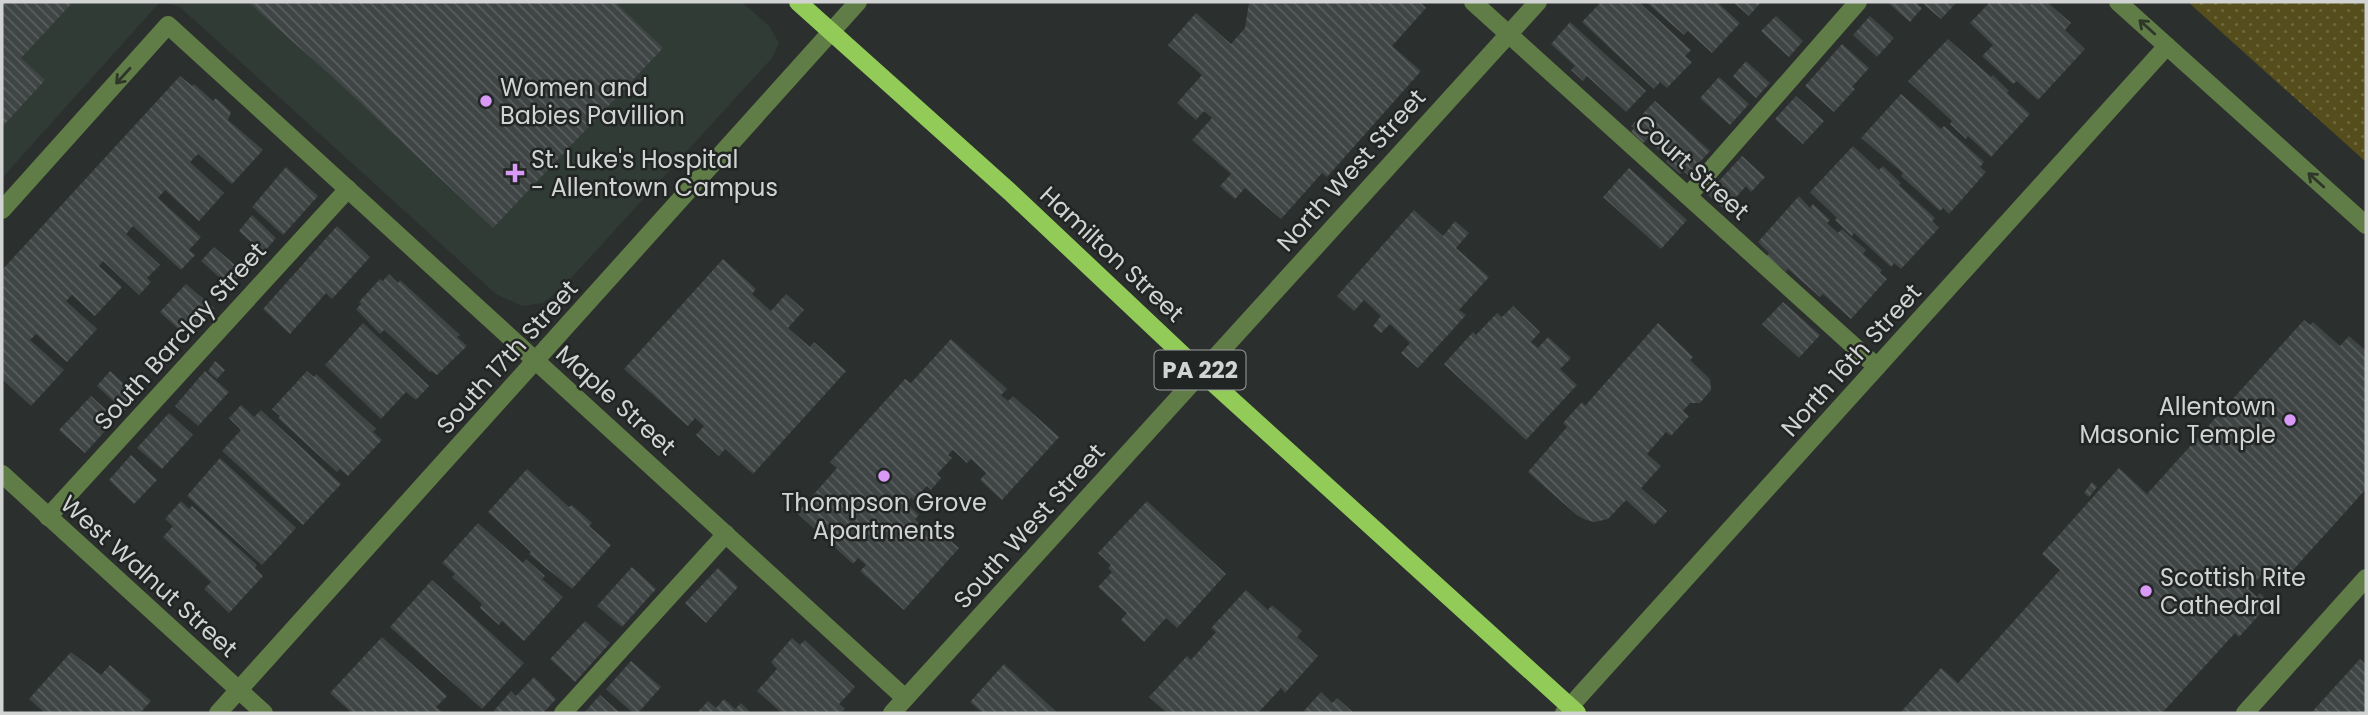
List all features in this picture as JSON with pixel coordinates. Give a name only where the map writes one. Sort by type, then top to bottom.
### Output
[{"type":"main road","name":"Hamilton Street","points":[[798,2],[1010,192],[1201,372],[1571,711]]},
{"type":"street","name":"South 17th Street","points":[[218,713],[858,2]]},
{"type":"street","name":"Court Street","points":[[1473,2],[1877,367]]},
{"type":"street","name":"North West Street","points":[[1201,372],[1538,2]]},
{"type":"street","points":[[1688,196],[1858,2]]},
{"type":"street","points":[[2119,2],[2366,225]]},
{"type":"street","name":"Maple Street","points":[[2,210],[168,25],[905,698]]},
{"type":"street","name":"North 16th Street","points":[[1571,711],[2167,46]]},
{"type":"street","name":"South Barclay Street","points":[[48,517],[348,189]]},
{"type":"street","name":"South West Street","points":[[892,713],[1201,372]]},
{"type":"street","name":"West Walnut Street","points":[[2,474],[264,713]]},
{"type":"street","points":[[563,713],[726,534]]},
{"type":"street","points":[[2253,711],[2366,578]]},
{"type":"shaded area","points":[[2,2],[160,2],[2,178]]},
{"type":"shaded area","name":"St. Luke's Hospital - Allentown Campus","points":[[164,2],[742,2],[769,26],[779,43],[772,58],[563,287],[543,303],[522,306],[496,294],[180,7]]},
{"type":"shaded area","points":[[2188,2],[2366,2],[2366,162]]},
{"type":"building","points":[[2,2],[73,2],[21,58],[45,80],[2,127]]},
{"type":"building","name":"Women and Babies Pavillion","points":[[248,2],[615,2],[663,48],[493,228],[335,79]]},
{"type":"building","points":[[1249,2],[1420,2],[1426,8],[1392,46],[1421,71],[1327,177],[1322,173],[1281,219],[1245,188],[1235,199],[1220,186],[1231,174],[1192,140],[1212,118],[1204,111],[1196,120],[1177,103],[1202,75],[1168,45],[1196,13],[1231,44],[1245,28]]},
{"type":"building","points":[[1601,2],[1639,2],[1691,50],[1685,56],[1692,62],[1667,88],[1660,82],[1654,89],[1582,22]]},
{"type":"building","points":[[1646,2],[1717,2],[1740,23],[1712,53],[1688,31],[1684,35]]},
{"type":"building","points":[[1733,2],[1761,2],[1749,16]]},
{"type":"building","points":[[1887,2],[1915,2],[1922,8],[1910,22]]},
{"type":"building","points":[[1921,2],[1957,2],[1941,19]]},
{"type":"building","points":[[1990,2],[2026,2],[2030,5],[2032,2],[2047,2],[2071,23],[2065,30],[2085,49],[2038,100],[2017,81],[2013,84],[1982,56],[1993,45],[1970,23]]},
{"type":"building","points":[[1776,16],[1803,41],[1789,57],[1761,31]]},
{"type":"building","points":[[1870,16],[1894,38],[1877,57],[1853,35]]},
{"type":"building","points":[[1570,22],[1646,91],[1626,112],[1587,76],[1583,81],[1571,70],[1575,66],[1551,44]]},
{"type":"building","points":[[1948,39],[1991,77],[1993,75],[2009,91],[2007,93],[2030,114],[1991,157],[1968,136],[1966,139],[1950,124],[1952,121],[1908,81]]},
{"type":"building","points":[[1842,44],[1869,68],[1852,87],[1855,89],[1834,112],[1805,86]]},
{"type":"building","points":[[1746,61],[1770,83],[1756,98],[1733,76]]},
{"type":"building","points":[[180,76],[213,101],[216,98],[231,112],[228,120],[263,150],[232,184],[198,154],[190,162],[224,193],[199,221],[165,190],[158,198],[201,237],[189,250],[195,255],[181,270],[133,226],[126,234],[160,265],[147,278],[151,282],[139,295],[103,261],[99,266],[122,287],[95,316],[72,295],[66,301],[97,329],[67,362],[36,334],[30,340],[64,370],[31,406],[2,379],[2,270]]},
{"type":"building","points":[[1719,77],[1749,104],[1730,125],[1700,98]]},
{"type":"building","points":[[1901,94],[1941,129],[1944,126],[1984,162],[1980,167],[1986,172],[1949,214],[1943,208],[1940,211],[1901,176],[1903,173],[1861,138]]},
{"type":"building","points":[[1796,96],[1824,121],[1803,144],[1775,119]]},
{"type":"building","points":[[1655,101],[1710,151],[1688,175],[1683,171],[1680,174],[1666,162],[1668,159],[1647,139],[1643,143],[1631,132],[1634,128],[1631,126]]},
{"type":"building","points":[[1853,146],[1879,170],[1883,166],[1901,183],[1899,185],[1935,218],[1932,221],[1939,228],[1901,269],[1894,263],[1891,267],[1854,233],[1852,236],[1810,192]]},
{"type":"building","points":[[1742,156],[1765,177],[1751,192],[1746,186],[1725,210],[1707,194]]},
{"type":"building","points":[[286,167],[318,196],[283,235],[252,207]]},
{"type":"building","points":[[1629,168],[1687,220],[1661,249],[1603,197]]},
{"type":"building","points":[[1799,196],[1810,208],[1813,204],[1830,220],[1827,223],[1838,233],[1842,229],[1866,250],[1863,254],[1882,270],[1880,273],[1887,279],[1851,319],[1823,294],[1820,297],[1788,269],[1786,272],[1767,256],[1769,253],[1758,242]]},
{"type":"building","points":[[1414,210],[1443,236],[1455,221],[1469,233],[1456,248],[1489,277],[1459,310],[1466,315],[1418,368],[1401,353],[1410,343],[1390,324],[1381,333],[1373,326],[1381,316],[1364,300],[1354,311],[1337,296]]},
{"type":"building","points":[[252,215],[276,238],[263,253],[239,231]]},
{"type":"building","points":[[337,226],[370,257],[332,299],[326,293],[290,334],[263,309]]},
{"type":"building","points":[[214,247],[243,272],[229,286],[201,261]]},
{"type":"building","points":[[723,259],[756,289],[752,294],[771,311],[786,294],[804,310],[788,328],[810,347],[814,342],[846,371],[753,474],[725,449],[719,456],[696,435],[704,426],[695,418],[688,426],[624,369]]},
{"type":"building","points":[[389,274],[398,283],[400,280],[460,335],[457,337],[467,346],[437,375],[430,372],[384,330],[380,334],[356,309],[380,279],[383,281]]},
{"type":"building","points":[[186,284],[214,308],[188,338],[160,312]]},
{"type":"building","points":[[1783,302],[1820,335],[1799,358],[1762,324]]},
{"type":"building","points":[[1513,306],[1540,332],[1531,342],[1538,348],[1548,337],[1571,358],[1560,369],[1577,385],[1526,440],[1444,364],[1473,332],[1476,335],[1497,313],[1502,317]]},
{"type":"building","points":[[2304,320],[2310,325],[2313,322],[2340,346],[2349,336],[2366,351],[2366,489],[2283,581],[2269,567],[2248,589],[2257,597],[2260,593],[2270,603],[2239,637],[2235,633],[2162,713],[1900,713],[1941,668],[1958,683],[2060,570],[2042,554],[2119,468],[2147,494]]},
{"type":"building","points":[[363,323],[429,386],[416,400],[406,392],[381,419],[325,365]]},
{"type":"building","points":[[1658,323],[1693,357],[1690,360],[1710,379],[1711,390],[1700,403],[1690,403],[1683,411],[1689,416],[1671,436],[1666,432],[1647,454],[1661,466],[1641,488],[1667,511],[1654,525],[1626,500],[1608,519],[1595,522],[1586,520],[1528,472],[1567,427],[1563,423],[1582,402],[1585,406]]},
{"type":"building","name":"Thompson Grove Apartments","points":[[951,339],[1007,389],[1001,395],[1008,401],[1013,396],[1059,437],[1002,500],[980,480],[986,473],[971,459],[967,463],[953,450],[948,455],[952,458],[937,474],[941,478],[931,490],[927,486],[906,503],[919,515],[915,519],[929,533],[934,527],[959,548],[904,610],[860,571],[866,565],[858,558],[853,564],[797,513],[837,468],[830,462],[905,379],[911,383]]},
{"type":"building","points":[[215,361],[225,370],[217,379],[208,371]]},
{"type":"building","points":[[110,371],[137,396],[124,411],[97,386]]},
{"type":"building","points":[[205,371],[229,392],[198,426],[175,406]]},
{"type":"building","points":[[307,371],[314,377],[316,374],[376,429],[373,432],[382,440],[348,476],[340,469],[337,472],[278,418],[280,416],[272,409]]},
{"type":"building","points":[[91,396],[116,419],[85,453],[59,430]]},
{"type":"building","points":[[241,405],[254,417],[261,410],[341,484],[303,525],[222,451],[241,430],[229,418]]},
{"type":"building","points":[[169,413],[193,435],[162,469],[137,448]]},
{"type":"building","points":[[131,455],[157,480],[134,504],[109,480]]},
{"type":"building","points":[[220,458],[296,528],[262,565],[187,496]]},
{"type":"building","points":[[527,469],[569,507],[572,505],[592,523],[589,526],[611,545],[572,589],[529,554],[531,552],[488,512]]},
{"type":"building","points":[[2092,482],[2097,487],[2089,497],[2084,493]]},
{"type":"building","points":[[181,501],[189,509],[192,506],[257,565],[255,568],[263,576],[229,613],[204,589],[211,582],[163,537],[173,526],[165,519]]},
{"type":"building","points":[[1147,501],[1226,574],[1177,628],[1166,618],[1144,642],[1121,620],[1127,613],[1098,587],[1112,572],[1108,568],[1111,565],[1098,553]]},
{"type":"building","points":[[478,523],[523,563],[526,559],[545,576],[542,579],[563,597],[524,641],[502,621],[499,625],[480,608],[482,604],[452,577],[455,574],[442,563]]},
{"type":"building","points":[[632,567],[656,589],[622,627],[597,606]]},
{"type":"building","points":[[718,568],[738,587],[706,623],[685,603]]},
{"type":"building","points":[[432,580],[524,663],[482,709],[390,627]]},
{"type":"building","points":[[1246,590],[1268,610],[1272,605],[1302,631],[1297,637],[1318,656],[1285,693],[1281,688],[1258,713],[1167,713],[1149,697],[1187,656],[1191,660],[1216,632],[1211,628]]},
{"type":"building","points":[[585,621],[610,643],[575,682],[550,659]]},
{"type":"building","points":[[382,637],[447,696],[436,707],[444,713],[352,713],[330,693]]},
{"type":"building","points":[[792,638],[800,645],[805,640],[855,687],[839,704],[845,709],[840,713],[782,713],[757,691],[777,669],[771,662]]},
{"type":"building","points":[[71,652],[101,675],[110,665],[151,701],[140,713],[45,713],[29,699]]},
{"type":"building","points":[[2360,659],[2366,665],[2366,713],[2313,713],[2312,712]]},
{"type":"building","points":[[631,661],[661,687],[638,713],[633,713],[606,689]]},
{"type":"building","points":[[1004,664],[1058,713],[983,713],[970,702]]},
{"type":"building","points":[[534,677],[556,699],[543,713],[492,713],[511,691],[516,696]]},
{"type":"building","points":[[1321,692],[1332,703],[1337,698],[1354,713],[1302,713]]},
{"type":"building","points":[[600,695],[620,713],[584,713]]},
{"type":"building","points":[[724,699],[735,709],[741,703],[751,713],[697,713],[708,701],[716,708]]},
{"type":"place","name":"Women and Babies Pavillion","points":[[486,101]]},
{"type":"place","name":"St. Luke's Hospital - Allentown Campus","points":[[515,173]]},
{"type":"place","name":"Allentown Masonic Temple","points":[[2290,420]]},
{"type":"place","name":"Thompson Grove Apartments","points":[[884,476]]},
{"type":"place","name":"Scottish Rite Cathedral","points":[[2146,591]]}]
